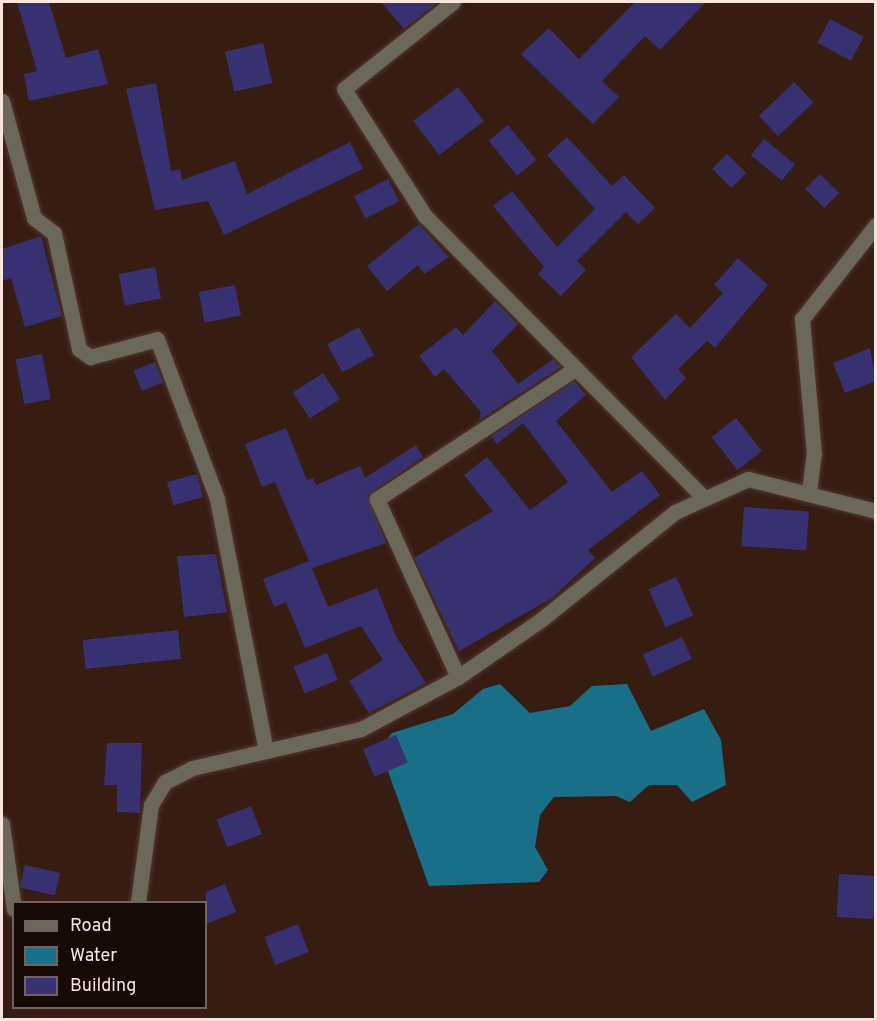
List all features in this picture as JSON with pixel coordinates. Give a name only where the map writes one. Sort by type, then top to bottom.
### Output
[{"type":"street","points":[[453,2],[344,89],[425,216],[574,369],[704,497]]},
{"type":"street","points":[[2,101],[34,218],[54,233],[79,349],[90,357],[158,339],[217,500],[266,751]]},
{"type":"street","points":[[809,492],[814,454],[802,319],[876,225]]},
{"type":"street","points":[[458,677],[377,499],[574,369]]},
{"type":"street","points":[[138,901],[151,805],[165,782],[192,768],[361,729],[458,677],[542,619],[675,512],[748,479],[876,510]]},
{"type":"street","points":[[2,824],[13,901]]},
{"type":"water","points":[[500,684],[530,713],[570,706],[592,686],[627,684],[651,731],[704,709],[721,740],[726,785],[692,802],[677,785],[649,785],[630,802],[616,796],[554,797],[540,815],[535,847],[548,870],[539,882],[429,886],[380,749],[392,733],[453,714],[483,689]]},
{"type":"building","points":[[17,2],[49,2],[66,58],[98,49],[108,84],[29,101],[24,74],[37,71]]},
{"type":"building","points":[[381,2],[438,2],[404,29]]},
{"type":"building","points":[[635,2],[706,2],[660,50],[645,36],[602,81],[619,97],[593,124],[521,54],[549,28],[579,59]]},
{"type":"building","points":[[830,19],[864,37],[851,61],[817,43]]},
{"type":"building","points":[[263,43],[272,83],[234,92],[225,52]]},
{"type":"building","points":[[794,82],[813,102],[778,136],[759,116]]},
{"type":"building","points":[[156,83],[171,171],[180,169],[182,180],[235,161],[247,194],[350,142],[363,169],[224,235],[208,201],[155,210],[126,89]]},
{"type":"building","points":[[458,87],[484,121],[439,155],[413,121]]},
{"type":"building","points":[[508,125],[536,160],[517,176],[489,141]]},
{"type":"building","points":[[567,137],[612,186],[624,175],[655,208],[638,224],[626,212],[577,261],[586,270],[561,296],[538,274],[544,267],[493,206],[512,191],[557,247],[595,209],[547,155]]},
{"type":"building","points":[[764,139],[795,164],[782,180],[751,155]]},
{"type":"building","points":[[727,154],[746,173],[731,188],[712,169]]},
{"type":"building","points":[[820,174],[839,193],[824,208],[805,189]]},
{"type":"building","points":[[388,179],[399,201],[365,219],[354,196]]},
{"type":"building","points":[[419,224],[449,257],[424,274],[418,265],[387,291],[367,266]]},
{"type":"building","points":[[41,236],[62,316],[25,327],[11,278],[2,281],[2,249]]},
{"type":"building","points":[[738,258],[768,285],[715,348],[707,341],[678,369],[686,378],[665,400],[631,357],[676,314],[690,328],[723,293],[714,285]]},
{"type":"building","points":[[155,267],[161,298],[125,305],[119,274]]},
{"type":"building","points":[[235,285],[241,315],[205,322],[199,292]]},
{"type":"building","points":[[495,301],[518,324],[492,351],[518,384],[553,359],[561,367],[479,420],[481,412],[444,369],[435,377],[419,356],[456,327],[463,335]]},
{"type":"building","points":[[359,327],[374,355],[342,372],[327,344]]},
{"type":"building","points":[[870,348],[876,381],[845,393],[833,363]]},
{"type":"building","points":[[42,354],[51,399],[24,404],[15,359]]},
{"type":"building","points":[[155,362],[163,382],[142,391],[134,371]]},
{"type":"building","points":[[323,373],[340,399],[310,419],[293,393]]},
{"type":"building","points":[[574,381],[586,395],[556,421],[612,492],[642,471],[660,495],[588,550],[595,558],[552,598],[459,651],[414,558],[493,511],[464,475],[487,457],[530,510],[568,482],[523,423],[497,444],[491,436]]},
{"type":"building","points":[[736,418],[762,451],[737,470],[712,437]]},
{"type":"building","points":[[286,428],[307,480],[313,478],[316,485],[360,466],[365,478],[416,445],[423,457],[368,495],[386,543],[312,568],[275,482],[262,487],[245,444]]},
{"type":"building","points":[[197,474],[203,497],[173,505],[167,482]]},
{"type":"building","points":[[744,507],[809,512],[806,550],[741,546]]},
{"type":"building","points":[[216,554],[227,612],[184,617],[177,556]]},
{"type":"building","points":[[309,561],[328,607],[377,588],[396,636],[426,683],[369,713],[349,681],[383,660],[361,626],[305,648],[286,602],[274,607],[263,579]]},
{"type":"building","points":[[676,577],[693,615],[666,628],[649,589]]},
{"type":"building","points":[[178,630],[181,659],[86,669],[83,640]]},
{"type":"building","points":[[682,637],[692,659],[652,676],[643,654]]},
{"type":"building","points":[[327,653],[338,680],[304,693],[294,666]]},
{"type":"building","points":[[396,735],[408,763],[375,777],[363,749]]},
{"type":"building","points":[[107,743],[142,743],[140,813],[117,812],[117,785],[104,785]]},
{"type":"building","points":[[251,806],[262,834],[227,847],[216,819]]},
{"type":"building","points":[[25,865],[60,873],[55,896],[20,887]]},
{"type":"building","points":[[839,874],[876,876],[874,919],[837,917]]},
{"type":"building","points":[[225,884],[236,912],[207,924],[206,892]]},
{"type":"building","points":[[298,924],[309,952],[275,965],[264,937]]}]
